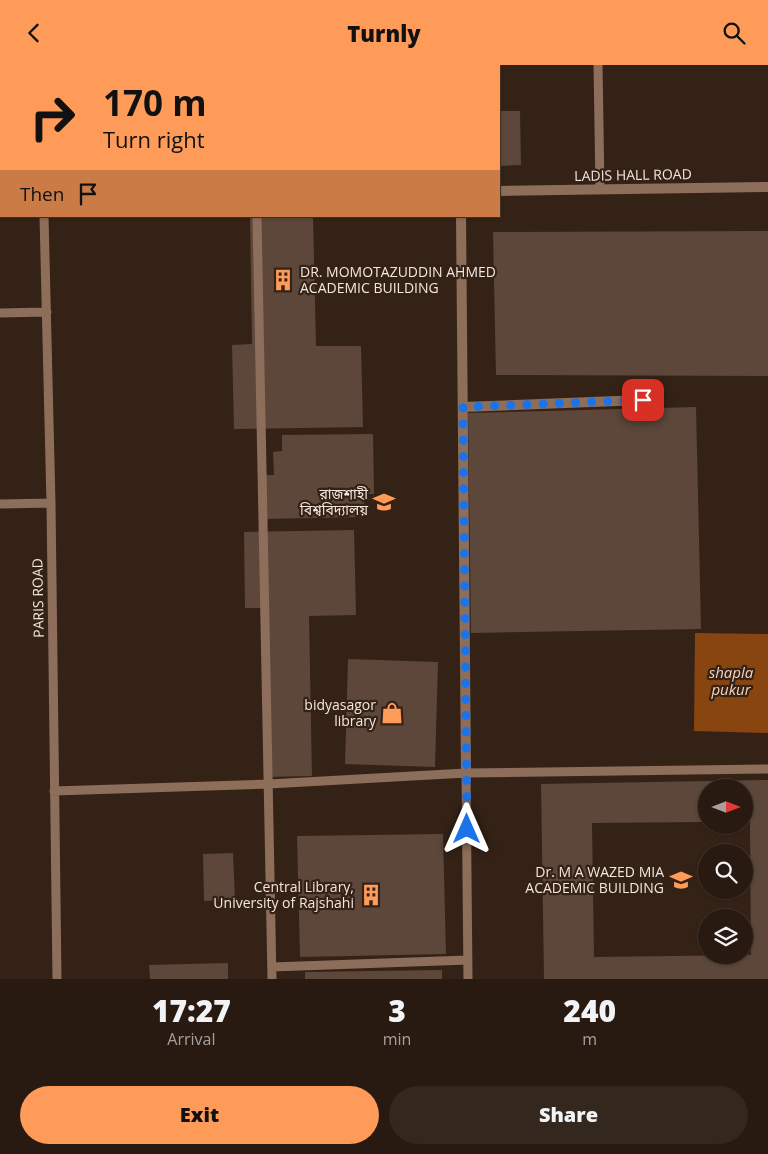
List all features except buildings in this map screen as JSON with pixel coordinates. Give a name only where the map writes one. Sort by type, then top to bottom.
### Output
[{"type":"street","name":"LADIS HALL ROAD","points":[[500,191],[768,187]]},
{"type":"street","points":[[461,217],[466,773]]},
{"type":"street","points":[[463,407],[643,400]]},
{"type":"lane","points":[[598,65],[600,189]]},
{"type":"lane","name":"PARIS ROAD","points":[[44,217],[51,503],[57,979]]},
{"type":"lane","points":[[258,217],[272,979]]},
{"type":"lane","points":[[0,313],[47,312]]},
{"type":"lane","points":[[0,503],[51,503]]},
{"type":"lane","points":[[54,791],[466,773],[768,769]]},
{"type":"lane","points":[[466,773],[468,979]]},
{"type":"lane","points":[[272,967],[468,960]]},
{"type":"water","name":"shapla pukur","points":[[695,633],[768,634],[768,733],[694,731]]},
{"type":"place","name":"DR. MOMOTAZUDDIN AHMED ACADEMIC BUILDING","points":[[283,280]]},
{"type":"place","name":"রাজশাহী বিশ্ববিদ্যালয়","points":[[384,502]]},
{"type":"place","name":"bidyasagor library","points":[[392,713]]},
{"type":"place","name":"Dr. M A WAZED MIA ACADEMIC BUILDING","points":[[681,880]]},
{"type":"place","name":"Central Library, University of Rajshahi","points":[[371,895]]},
{"type":"route","points":[[467,829],[463,407],[643,400]]}]
